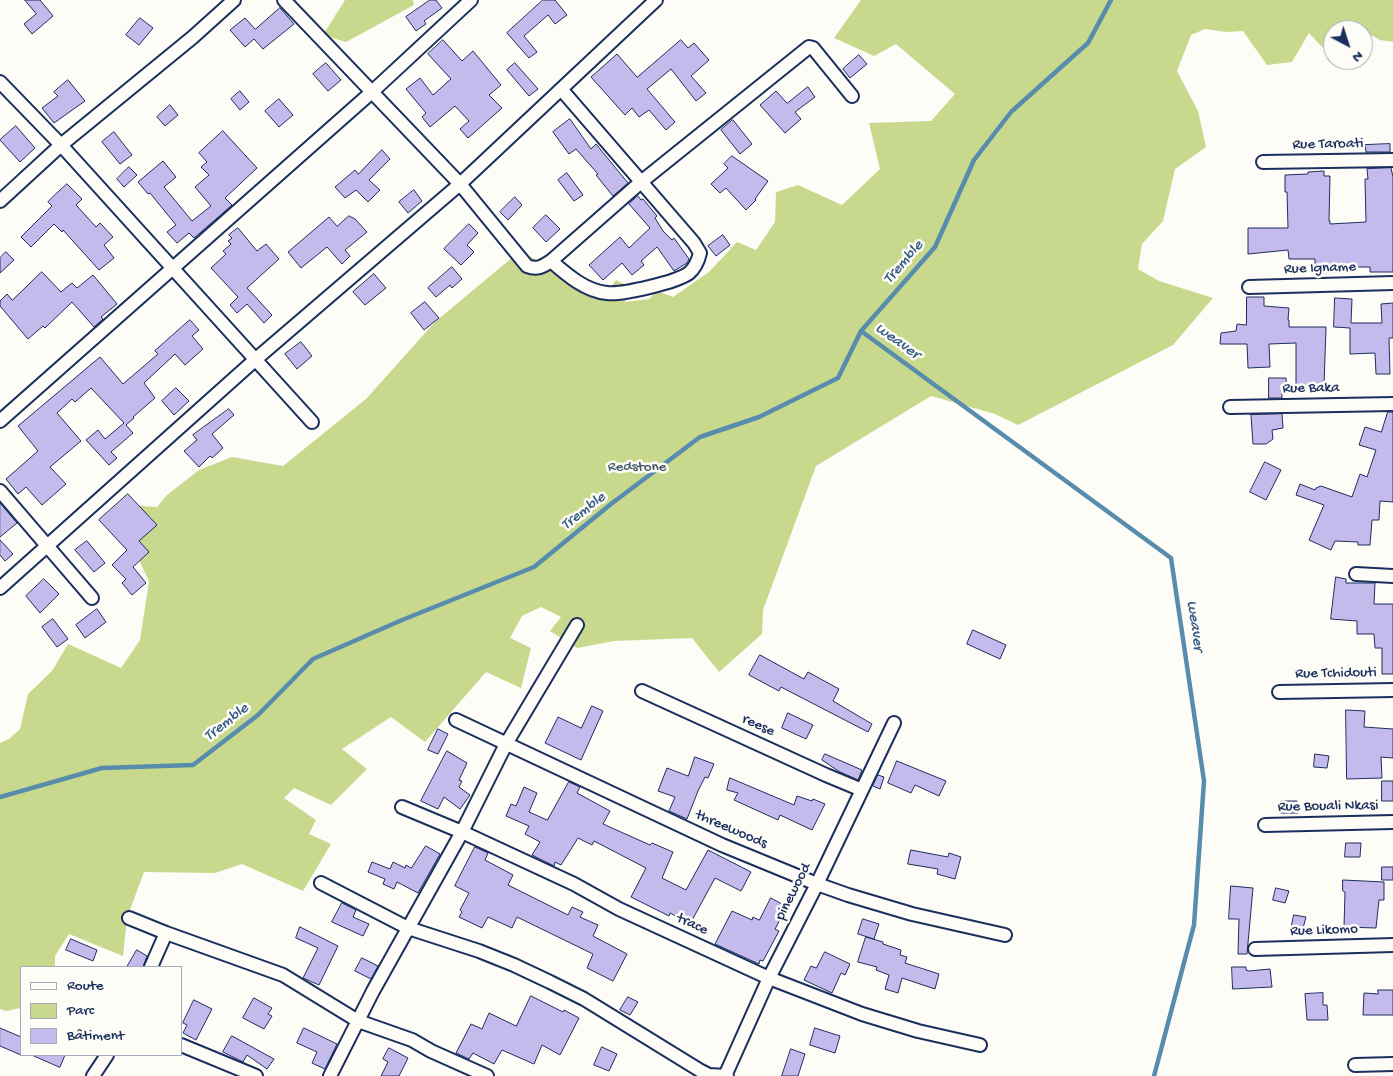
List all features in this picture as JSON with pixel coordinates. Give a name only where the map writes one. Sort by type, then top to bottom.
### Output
[{"type":"street","points":[[0,201],[61,145],[193,37],[234,0]]},
{"type":"street","points":[[284,0],[460,184],[527,266],[537,269],[551,261],[641,182],[809,47],[814,48],[852,96]]},
{"type":"street","points":[[0,422],[373,91],[471,0]]},
{"type":"street","points":[[0,588],[256,359],[460,184],[656,0]]},
{"type":"street","points":[[0,82],[61,145],[312,422]]},
{"type":"street","points":[[551,261],[571,278],[598,291],[608,293],[637,290],[688,273],[698,262],[700,253],[694,243],[561,89]]},
{"type":"street","name":"Rue Taroati","points":[[1263,162],[1393,160]]},
{"type":"street","name":"Rue Igname","points":[[1249,288],[1393,283]]},
{"type":"street","name":"Rue Baka","points":[[1230,406],[1393,404]]},
{"type":"street","points":[[0,491],[92,598]]},
{"type":"street","points":[[1356,574],[1393,576]]},
{"type":"street","points":[[330,1076],[358,1020],[462,832],[506,744],[577,625]]},
{"type":"street","name":"Rue Tchidouti","points":[[1279,692],[1393,690]]},
{"type":"street","name":"reese","points":[[642,691],[862,790]]},
{"type":"street","name":"threewoods","points":[[456,720],[722,845],[817,884],[912,914],[1005,935]]},
{"type":"street","name":"pinewood","points":[[726,1076],[769,978],[817,884],[894,722]]},
{"type":"street","name":"trace","points":[[402,807],[462,832],[574,884],[620,909],[769,978],[862,1014],[918,1031],[980,1045]]},
{"type":"street","name":"Rue Bouali Nkasi","points":[[1265,824],[1393,822]]},
{"type":"street","points":[[321,883],[408,928],[479,951],[514,965],[584,999],[701,1071],[709,1075],[726,1076]]},
{"type":"street","points":[[129,918],[282,975],[358,1020],[412,1040],[431,1051],[487,1076]]},
{"type":"street","points":[[151,966],[166,933]]},
{"type":"street","name":"Rue Likomo","points":[[1255,949],[1393,945]]},
{"type":"street","points":[[182,1045],[256,1076]]},
{"type":"street","points":[[93,1076],[106,1056]]},
{"type":"street","points":[[1355,1065],[1393,1064]]},
{"type":"green space","points":[[345,0],[413,0],[414,5],[346,42],[323,35]]},
{"type":"green space","name":"Redstone","points":[[861,0],[1393,0],[1393,42],[1380,40],[1373,36],[1373,20],[1323,20],[1323,48],[1309,33],[1292,62],[1267,65],[1243,31],[1226,32],[1205,29],[1191,35],[1177,71],[1198,111],[1206,147],[1175,169],[1163,221],[1142,244],[1138,269],[1159,281],[1213,298],[1173,345],[1018,425],[995,414],[931,396],[816,466],[763,610],[762,634],[719,672],[692,638],[614,641],[577,648],[550,631],[561,617],[541,607],[522,616],[510,638],[531,648],[521,688],[486,672],[425,742],[391,717],[342,749],[367,769],[331,805],[294,788],[284,798],[316,820],[309,834],[331,844],[303,891],[242,864],[215,873],[144,872],[127,918],[123,956],[69,934],[55,956],[55,966],[20,966],[20,1008],[6,1011],[0,1009],[0,743],[9,739],[20,729],[28,694],[52,671],[68,644],[121,668],[140,640],[149,581],[122,524],[128,505],[157,507],[167,495],[199,470],[232,457],[283,466],[366,399],[435,322],[520,251],[604,296],[616,280],[631,288],[625,302],[649,299],[657,291],[673,297],[709,272],[737,242],[756,250],[775,222],[776,192],[798,185],[842,205],[880,169],[869,123],[931,121],[955,94],[896,44],[874,56],[834,38]]},
{"type":"building","points":[[25,0],[40,0],[53,16],[32,34],[24,24],[36,14]]},
{"type":"building","points":[[430,0],[436,0],[442,8],[424,21],[426,24],[416,31],[406,17]]},
{"type":"building","points":[[543,0],[555,0],[567,15],[555,24],[548,15],[524,36],[537,52],[529,58],[507,33]]},
{"type":"building","points":[[280,8],[294,24],[263,49],[254,39],[245,47],[230,30],[245,18],[255,29]]},
{"type":"building","points":[[140,18],[153,28],[139,45],[126,35]]},
{"type":"building","points":[[443,40],[462,61],[473,51],[501,85],[489,95],[502,108],[468,138],[460,129],[469,121],[455,106],[430,127],[422,117],[426,113],[406,89],[420,78],[433,95],[451,79],[428,54]]},
{"type":"building","points":[[681,40],[688,48],[694,43],[709,60],[691,76],[706,93],[696,101],[671,69],[647,89],[675,122],[666,130],[649,110],[639,117],[632,108],[625,115],[591,77],[617,54],[637,77]]},
{"type":"building","points":[[859,55],[867,64],[850,78],[843,69]]},
{"type":"building","points":[[326,63],[341,80],[328,91],[313,74]]},
{"type":"building","points":[[515,63],[538,89],[529,96],[507,70]]},
{"type":"building","points":[[68,80],[85,101],[54,123],[42,108],[58,96],[54,92]]},
{"type":"building","points":[[808,87],[815,97],[795,112],[801,119],[785,133],[760,105],[776,91],[787,103]]},
{"type":"building","points":[[240,91],[249,102],[240,110],[231,99]]},
{"type":"building","points":[[279,99],[293,115],[279,127],[265,111]]},
{"type":"building","points":[[170,105],[178,115],[165,126],[157,117]]},
{"type":"building","points":[[570,119],[591,149],[596,144],[628,183],[613,196],[596,175],[598,174],[576,149],[569,154],[553,132]]},
{"type":"building","points":[[733,120],[752,144],[740,154],[721,130]]},
{"type":"building","points":[[16,126],[35,148],[20,162],[0,140]]},
{"type":"building","points":[[223,131],[257,168],[225,198],[232,205],[194,238],[189,233],[177,243],[167,232],[176,225],[150,193],[148,194],[138,182],[163,161],[176,177],[164,187],[192,221],[211,206],[195,187],[209,175],[201,167],[207,162],[199,153]]},
{"type":"building","points":[[114,132],[132,155],[120,164],[102,142]]},
{"type":"building","points":[[1390,144],[1390,152],[1366,152],[1365,145]]},
{"type":"building","points":[[382,150],[390,159],[369,180],[380,190],[368,202],[356,190],[345,198],[335,187],[355,170],[358,174]]},
{"type":"building","points":[[732,156],[768,181],[756,200],[746,210],[726,188],[720,193],[711,184],[728,168],[724,164]]},
{"type":"building","points":[[129,167],[137,175],[124,187],[117,179]]},
{"type":"building","points":[[1391,168],[1393,177],[1393,272],[1370,272],[1370,267],[1349,267],[1349,272],[1315,273],[1315,259],[1289,259],[1288,250],[1248,254],[1248,228],[1288,228],[1285,175],[1324,171],[1324,176],[1330,176],[1330,224],[1366,222],[1365,179],[1368,179],[1367,169]]},
{"type":"building","points":[[567,173],[583,195],[574,201],[558,180]]},
{"type":"building","points":[[67,184],[82,199],[76,205],[96,227],[100,223],[113,237],[104,245],[114,258],[99,270],[63,230],[62,232],[54,224],[31,247],[21,237],[52,206],[48,202]]},
{"type":"building","points":[[414,190],[422,201],[408,213],[399,202]]},
{"type":"building","points":[[638,196],[641,200],[643,199],[657,216],[655,218],[663,231],[672,240],[674,238],[689,259],[687,263],[674,271],[657,247],[641,261],[644,265],[632,275],[622,263],[603,280],[589,265],[620,237],[629,248],[650,228],[629,204]]},
{"type":"building","points":[[515,197],[522,205],[508,220],[500,212]]},
{"type":"building","points":[[546,215],[560,229],[546,242],[533,228]]},
{"type":"building","points":[[349,216],[355,219],[367,232],[345,250],[350,256],[342,264],[327,247],[301,268],[288,252],[329,217],[337,226]]},
{"type":"building","points":[[469,224],[478,233],[467,245],[474,252],[461,265],[444,249]]},
{"type":"building","points":[[238,228],[257,251],[266,244],[279,259],[247,288],[272,315],[264,323],[247,304],[237,313],[230,305],[238,297],[211,268],[226,254],[223,251],[231,244],[228,241],[232,238],[229,235]]},
{"type":"building","points":[[723,235],[730,245],[716,256],[708,246]]},
{"type":"building","points":[[6,252],[14,260],[0,273],[0,258]]},
{"type":"building","points":[[452,267],[462,279],[452,288],[450,285],[436,297],[428,288]]},
{"type":"building","points":[[42,272],[61,292],[72,283],[77,288],[93,275],[117,304],[101,317],[103,319],[94,327],[72,302],[45,328],[43,326],[28,339],[0,306],[0,301],[7,294],[12,300]]},
{"type":"building","points":[[374,274],[386,288],[365,305],[353,292]]},
{"type":"building","points":[[1247,297],[1264,297],[1264,306],[1289,308],[1289,327],[1326,327],[1324,386],[1296,385],[1296,343],[1269,344],[1270,367],[1248,368],[1247,344],[1220,344],[1221,333],[1236,331],[1237,324],[1246,325]]},
{"type":"building","points":[[1335,298],[1352,299],[1351,323],[1382,323],[1381,304],[1393,303],[1393,338],[1389,338],[1390,374],[1376,374],[1375,353],[1350,354],[1350,328],[1334,327]]},
{"type":"building","points":[[425,302],[439,318],[424,330],[411,313]]},
{"type":"building","points":[[190,320],[199,330],[192,336],[203,349],[185,365],[175,354],[144,383],[155,398],[126,425],[133,433],[111,452],[117,458],[109,465],[86,440],[98,430],[105,439],[124,423],[91,388],[75,402],[72,399],[57,413],[81,441],[50,467],[66,484],[42,505],[26,487],[18,494],[6,479],[38,451],[18,426],[100,357],[123,384],[158,354],[155,351]]},
{"type":"building","points":[[301,342],[312,356],[297,369],[285,354]]},
{"type":"building","points":[[1269,378],[1286,378],[1287,393],[1282,393],[1282,398],[1269,398]]},
{"type":"building","points":[[176,388],[189,401],[174,415],[162,401]]},
{"type":"building","points":[[229,409],[234,415],[212,434],[223,448],[212,458],[210,456],[199,467],[184,451],[197,440],[193,435]]},
{"type":"building","points":[[1388,412],[1393,412],[1393,502],[1380,501],[1379,520],[1372,520],[1370,545],[1358,545],[1358,542],[1335,541],[1331,550],[1309,540],[1324,505],[1296,495],[1300,484],[1315,490],[1321,486],[1352,497],[1360,474],[1367,477],[1376,450],[1359,445],[1365,427],[1381,432]]},
{"type":"building","points":[[1282,414],[1283,428],[1272,430],[1273,439],[1266,444],[1253,444],[1251,415]]},
{"type":"building","points":[[1265,462],[1281,470],[1266,500],[1250,492]]},
{"type":"building","points":[[128,494],[157,525],[139,541],[149,552],[133,567],[146,583],[132,595],[122,583],[126,579],[112,565],[127,550],[99,520]]},
{"type":"building","points":[[0,503],[17,523],[0,537]]},
{"type":"building","points":[[0,540],[13,554],[5,561],[0,555]]},
{"type":"building","points":[[87,541],[105,563],[94,572],[75,550]]},
{"type":"building","points":[[1336,577],[1346,579],[1346,583],[1375,583],[1374,604],[1393,604],[1393,674],[1382,674],[1382,648],[1375,648],[1374,634],[1357,634],[1357,621],[1331,619]]},
{"type":"building","points":[[44,579],[59,594],[40,613],[26,596]]},
{"type":"building","points":[[97,609],[106,622],[85,638],[76,625]]},
{"type":"building","points":[[53,619],[68,639],[57,647],[42,627]]},
{"type":"building","points":[[973,630],[1006,645],[1000,659],[967,644]]},
{"type":"building","points":[[760,655],[804,679],[808,672],[839,689],[833,701],[872,724],[868,732],[781,687],[779,691],[749,675]]},
{"type":"building","points":[[592,706],[603,711],[581,760],[545,743],[558,717],[581,728]]},
{"type":"building","points":[[1346,710],[1365,711],[1364,727],[1393,729],[1393,758],[1381,757],[1382,778],[1347,779]]},
{"type":"building","points":[[788,713],[813,725],[806,739],[782,728]]},
{"type":"building","points":[[438,729],[448,734],[438,754],[428,750]]},
{"type":"building","points":[[447,751],[467,763],[459,780],[462,781],[459,787],[470,795],[460,809],[444,797],[438,809],[421,801]]},
{"type":"building","points":[[825,754],[862,770],[858,780],[840,772],[822,760]]},
{"type":"building","points":[[1315,754],[1329,756],[1327,768],[1314,767]]},
{"type":"building","points":[[695,757],[714,764],[708,778],[705,777],[698,791],[687,819],[669,811],[675,797],[658,791],[667,768],[688,776]]},
{"type":"building","points":[[897,761],[946,781],[939,796],[915,785],[911,793],[888,783]]},
{"type":"building","points":[[878,775],[884,777],[880,789],[873,786]]},
{"type":"building","points":[[730,778],[794,805],[797,796],[812,801],[813,799],[825,804],[812,830],[780,815],[778,820],[734,800],[738,793],[727,790]]},
{"type":"building","points":[[1382,781],[1393,781],[1393,801],[1382,801]]},
{"type":"building","points":[[569,782],[580,787],[577,793],[610,811],[603,824],[650,845],[652,843],[673,852],[662,878],[686,890],[708,850],[751,872],[741,891],[715,878],[690,924],[670,913],[669,916],[631,897],[646,868],[594,841],[592,845],[578,838],[561,865],[555,862],[554,866],[532,855],[540,842],[525,834],[529,826],[506,816],[511,804],[516,806],[524,787],[537,793],[529,812],[547,820]]},
{"type":"building","points":[[1281,801],[1297,801],[1298,813],[1281,813]]},
{"type":"building","points":[[1346,843],[1361,843],[1360,857],[1345,857]]},
{"type":"building","points":[[426,846],[440,854],[418,893],[397,882],[394,889],[383,884],[385,879],[368,872],[372,862],[390,869],[393,862],[405,868],[406,865],[411,868]]},
{"type":"building","points":[[475,847],[488,853],[485,860],[513,875],[508,885],[568,915],[572,907],[583,912],[580,917],[598,925],[593,936],[627,954],[613,981],[587,968],[593,954],[517,917],[512,928],[488,917],[482,928],[459,917],[462,912],[460,910],[469,893],[455,886]]},
{"type":"building","points":[[911,850],[948,857],[949,853],[961,857],[955,879],[937,874],[938,869],[908,864]]},
{"type":"building","points":[[1382,867],[1393,867],[1393,880],[1382,880]]},
{"type":"building","points":[[1343,880],[1384,882],[1384,900],[1379,900],[1376,928],[1344,927],[1345,892],[1343,891]]},
{"type":"building","points":[[1231,886],[1253,888],[1247,954],[1238,954],[1239,919],[1229,919]]},
{"type":"building","points":[[1276,888],[1289,891],[1285,903],[1273,900]]},
{"type":"building","points":[[771,898],[787,907],[775,929],[779,931],[763,961],[760,960],[759,964],[715,944],[732,911],[752,920],[753,917],[759,920]]},
{"type":"building","points":[[342,903],[356,910],[353,917],[369,924],[363,936],[332,922]]},
{"type":"building","points":[[1294,915],[1306,917],[1302,932],[1291,930]]},
{"type":"building","points":[[863,919],[879,924],[874,939],[858,934]]},
{"type":"building","points":[[300,927],[338,946],[319,985],[303,978],[318,948],[296,938]]},
{"type":"building","points":[[866,937],[901,950],[900,955],[907,957],[905,963],[939,974],[935,989],[902,978],[898,993],[885,989],[889,975],[876,970],[877,967],[858,962]]},
{"type":"building","points":[[71,939],[97,950],[93,961],[66,950]]},
{"type":"building","points":[[137,950],[147,956],[143,966],[128,966]]},
{"type":"building","points":[[825,952],[850,964],[845,975],[841,973],[832,993],[804,980],[811,966],[816,968]]},
{"type":"building","points":[[362,958],[378,966],[371,979],[355,971]]},
{"type":"building","points":[[1232,967],[1246,967],[1246,970],[1249,971],[1270,969],[1272,987],[1233,989]]},
{"type":"building","points":[[1378,990],[1393,990],[1393,1015],[1363,1015],[1364,993],[1378,994]]},
{"type":"building","points":[[1323,993],[1323,1005],[1327,1005],[1328,1020],[1307,1020],[1305,994]]},
{"type":"building","points":[[531,996],[579,1018],[560,1055],[542,1045],[534,1064],[502,1050],[494,1064],[473,1053],[469,1059],[456,1053],[471,1024],[482,1029],[489,1013],[516,1026]]},
{"type":"building","points":[[628,997],[638,1002],[630,1015],[620,1010]]},
{"type":"building","points":[[254,998],[272,1008],[268,1014],[272,1016],[264,1029],[243,1018]]},
{"type":"building","points":[[194,1000],[212,1009],[196,1040],[183,1033],[187,1025],[183,1023]]},
{"type":"building","points":[[0,1028],[20,1037],[20,1055],[0,1046]]},
{"type":"building","points":[[304,1028],[337,1044],[325,1069],[312,1063],[317,1052],[297,1043]]},
{"type":"building","points":[[815,1028],[840,1036],[835,1053],[810,1045]]},
{"type":"building","points":[[232,1036],[274,1059],[267,1069],[247,1055],[243,1062],[223,1052]]},
{"type":"building","points":[[602,1047],[617,1054],[609,1071],[594,1065]]},
{"type":"building","points":[[389,1048],[408,1058],[399,1076],[381,1076],[388,1062],[383,1059]]},
{"type":"building","points":[[791,1049],[805,1054],[798,1076],[782,1076]]},
{"type":"building","points":[[34,1056],[65,1056],[60,1067]]},
{"type":"waterway","name":"Tremble","points":[[0,797],[102,768],[193,765],[258,715],[313,659],[402,620],[534,567],[611,504],[700,437],[759,417],[838,378],[861,331],[935,247],[974,160],[1011,112],[1088,43],[1111,0]]},
{"type":"waterway","name":"weaver","points":[[861,331],[1171,558],[1204,781],[1194,925],[1154,1076]]}]
